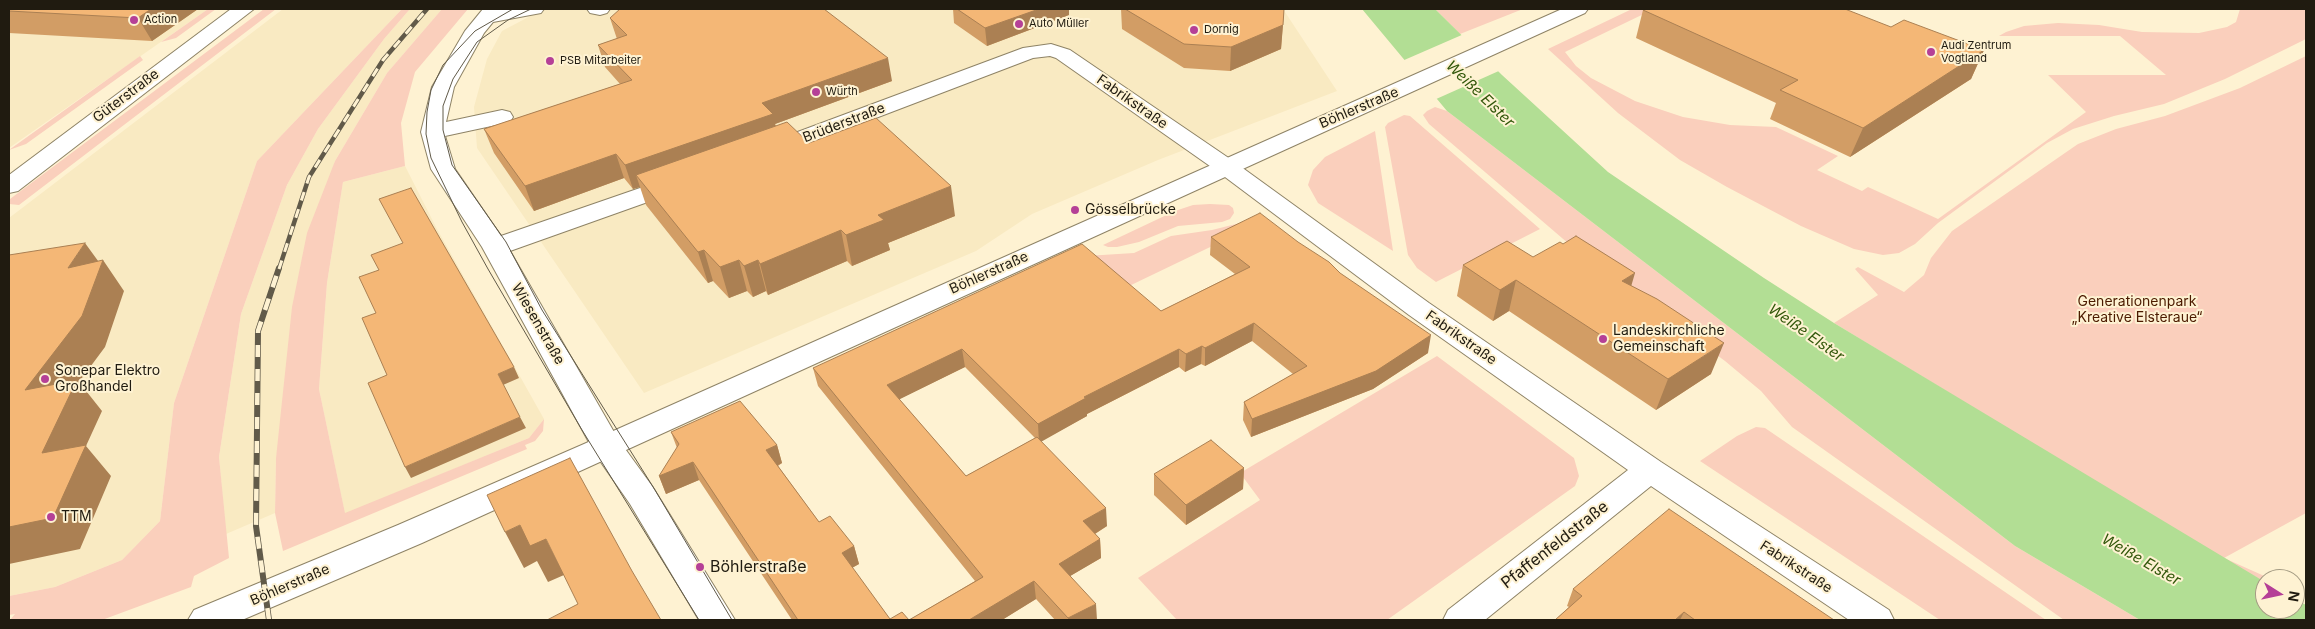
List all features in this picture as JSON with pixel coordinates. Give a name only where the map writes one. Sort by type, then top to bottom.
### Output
[{"type":"street","name":"Güterstraße","points":[[9,186],[184,52],[244,9]]},
{"type":"street","points":[[502,117],[432,132],[443,87],[488,14],[534,9]]},
{"type":"street","name":"Böhlerstraße","points":[[206,620],[410,534],[607,447],[1225,166],[1392,94],[1507,39],[1578,9]]},
{"type":"street","name":"Brüderstraße","points":[[747,159],[1030,52],[1051,50]]},
{"type":"street","name":"Fabrikstraße","points":[[1051,50],[1062,54],[1225,166],[1419,308],[1650,470],[1877,620]]},
{"type":"street","name":"Wiesenstraße","points":[[432,132],[443,169],[495,247],[607,447],[641,495],[718,620]]},
{"type":"street","points":[[495,247],[701,175]]},
{"type":"street","name":"Pfaffenfeldstraße","points":[[1460,620],[1650,470]]},
{"type":"shaded area","points":[[9,9],[208,9],[9,148]]},
{"type":"shaded area","points":[[283,9],[402,9],[257,161],[174,403],[160,521],[122,560],[55,587],[9,596],[9,218]]},
{"type":"shaded area","points":[[410,9],[442,9],[387,73],[335,161],[276,458],[275,513],[226,534],[219,457],[241,314],[287,185],[318,129],[384,39]]},
{"type":"shaded area","points":[[549,9],[1283,9],[1337,91],[1158,160],[1032,214],[976,251],[644,393],[477,148],[474,107],[487,59],[502,31],[538,12]]},
{"type":"shaded area","points":[[405,166],[437,229],[544,419],[529,438],[345,514],[319,389],[327,283],[343,182]]},
{"type":"green space","points":[[208,9],[216,9],[176,38],[161,42]]},
{"type":"green space","points":[[264,9],[276,9],[19,205],[9,204],[10,199]]},
{"type":"green space","points":[[402,9],[410,9],[384,39],[318,129],[287,185],[241,314],[219,457],[229,558],[194,576],[191,587],[102,620],[10,620],[15,614],[9,615],[9,596],[55,587],[122,560],[160,521],[174,403],[257,161]]},
{"type":"green space","points":[[442,9],[468,9],[415,72],[401,123],[405,166],[343,182],[327,283],[319,389],[345,513],[529,438],[544,419],[543,431],[535,441],[525,445],[527,449],[283,551],[275,513],[276,458],[292,307],[307,233],[335,161],[387,73]]},
{"type":"green space","points":[[1435,9],[1523,9],[1460,34]]},
{"type":"green space","points":[[1632,9],[1654,9],[1565,52],[1576,66],[1591,78],[1635,101],[1683,117],[1730,125],[1776,127],[1838,156],[1817,170],[1862,191],[1868,187],[1938,219],[2086,112],[2048,75],[2166,75],[2120,36],[1999,36],[2006,32],[2024,26],[2058,23],[2099,25],[2142,32],[2199,33],[2227,27],[2236,22],[2240,9],[2306,9],[2306,39],[2225,79],[2164,104],[2114,116],[2073,129],[2047,143],[1938,223],[1915,244],[1899,253],[1883,255],[1854,249],[1801,226],[1680,160],[1618,113],[1548,49]]},
{"type":"green space","points":[[140,56],[143,60],[26,144],[9,150]]},
{"type":"green space","name":"Generationenpark „Kreative Elsteraue“","points":[[2306,56],[2306,513],[2224,558],[2255,572],[2255,577],[2223,559],[1834,323],[1878,295],[1855,269],[1858,267],[1904,292],[1924,275],[1931,258],[1952,231],[2078,144],[2116,129],[2165,116],[2240,88]]},
{"type":"green space","points":[[1435,107],[1447,111],[2015,546],[2140,620],[2064,620],[1792,427],[1761,391],[1725,361],[1583,256],[1429,124],[1423,115]]},
{"type":"green space","points":[[1404,115],[1410,116],[1540,229],[1436,282],[1417,268],[1408,255],[1385,127],[1388,123]]},
{"type":"green space","points":[[1375,131],[1393,251],[1318,203],[1308,185],[1313,170],[1325,157]]},
{"type":"green space","points":[[1193,205],[1229,205],[1233,208],[1234,213],[1230,219],[1222,222],[1178,226],[1139,242],[1117,247],[1103,245],[1175,211]]},
{"type":"green space","points":[[1244,222],[1256,225],[1127,287],[1086,256],[1134,253],[1171,236],[1212,230]]},
{"type":"green space","points":[[1437,356],[1574,458],[1579,476],[1575,486],[1387,620],[1177,620],[1138,578],[1260,500],[1240,473]]},
{"type":"green space","points":[[1756,427],[1765,428],[2046,620],[1940,620],[1700,461],[1737,436]]},
{"type":"water","name":"Weiße Elster","points":[[1362,9],[1435,9],[1502,75],[1608,172],[1834,323],[2255,576],[2255,619],[2305,619],[2305,604],[2306,620],[2140,620],[2015,546],[1447,111]]},
{"type":"pier","points":[[1464,34],[1501,70],[1434,100],[1402,61]]},
{"type":"building","points":[[9,9],[151,9],[138,18],[9,11]]},
{"type":"building","points":[[620,9],[824,9],[888,58],[762,103],[773,114],[625,165],[616,154],[525,186],[484,129],[632,80],[598,45],[627,35],[610,18]]},
{"type":"building","points":[[957,9],[1039,9],[985,28]]},
{"type":"building","points":[[1125,9],[1284,9],[1283,25],[1231,47],[1184,44]]},
{"type":"building","points":[[1845,9],[1891,27],[1904,20],[1984,50],[1863,128],[1780,90],[1798,80],[1643,10]]},
{"type":"building","points":[[876,118],[951,186],[878,215],[884,220],[846,235],[841,230],[760,264],[758,260],[744,266],[739,260],[720,267],[704,250],[698,252],[636,175],[787,122],[809,143]]},
{"type":"building","points":[[411,188],[514,367],[498,374],[520,417],[405,467],[368,383],[387,375],[362,318],[376,313],[359,277],[379,270],[371,255],[403,243],[379,199]]},
{"type":"building","points":[[1260,213],[1298,242],[1329,262],[1340,273],[1431,335],[1376,371],[1252,419],[1244,402],[1307,366],[1254,323],[1205,348],[1202,346],[1186,354],[1179,349],[1084,397],[1086,398],[1038,424],[962,349],[887,385],[966,476],[1037,437],[1106,508],[1083,521],[1100,539],[1059,564],[1096,604],[1068,618],[1034,581],[969,620],[909,620],[983,577],[813,368],[1082,244],[1161,311],[1250,267],[1211,237]]},
{"type":"building","points":[[1576,236],[1635,273],[1622,281],[1657,299],[1724,343],[1668,379],[1516,280],[1500,290],[1463,265],[1507,241],[1533,257],[1560,242],[1563,244]]},
{"type":"building","points":[[85,243],[68,268],[103,260],[82,316],[25,390],[77,380],[42,453],[86,445],[53,518],[9,527],[9,255]]},
{"type":"building","points":[[740,401],[777,445],[766,450],[819,522],[830,516],[854,546],[842,553],[890,619],[902,612],[909,620],[798,620],[693,462],[659,476],[679,444],[671,432]]},
{"type":"building","points":[[1211,440],[1244,468],[1186,505],[1154,474]]},
{"type":"building","points":[[570,458],[661,620],[547,620],[578,604],[546,539],[530,546],[520,525],[505,532],[487,495]]},
{"type":"building","points":[[1669,509],[1834,620],[1695,620],[1684,612],[1675,620],[1555,620],[1582,596],[1573,589]]},
{"type":"tram line","points":[[513,9],[475,31],[443,65],[431,90],[427,112],[426,134],[431,158],[462,222],[488,269],[582,430],[699,620]]},
{"type":"tram line","points":[[531,9],[508,20],[477,42],[453,79],[443,106],[443,130],[452,165],[506,242],[542,310],[655,490],[732,620]]},
{"type":"railway","points":[[279,269],[309,177],[383,60],[427,9]]},
{"type":"railway","points":[[269,620],[256,526],[258,331],[279,268]]},
{"type":"place","name":"Action","points":[[134,20]]},
{"type":"place","name":"Auto Müller","points":[[1019,24]]},
{"type":"place","name":"Dornig","points":[[1194,30]]},
{"type":"place","name":"Audi Zentrum Vogtland","points":[[1931,52]]},
{"type":"place","name":"PSB Mitarbeiter","points":[[550,61]]},
{"type":"place","name":"Würth","points":[[816,92]]},
{"type":"place","name":"Gösselbrücke","points":[[1075,210]]},
{"type":"place","name":"Landeskirchliche Gemeinschaft","points":[[1603,339]]},
{"type":"place","name":"Sonepar Elektro Großhandel","points":[[45,379]]},
{"type":"place","name":"TTM","points":[[51,517]]},
{"type":"place","name":"Böhlerstraße","points":[[700,567]]}]
